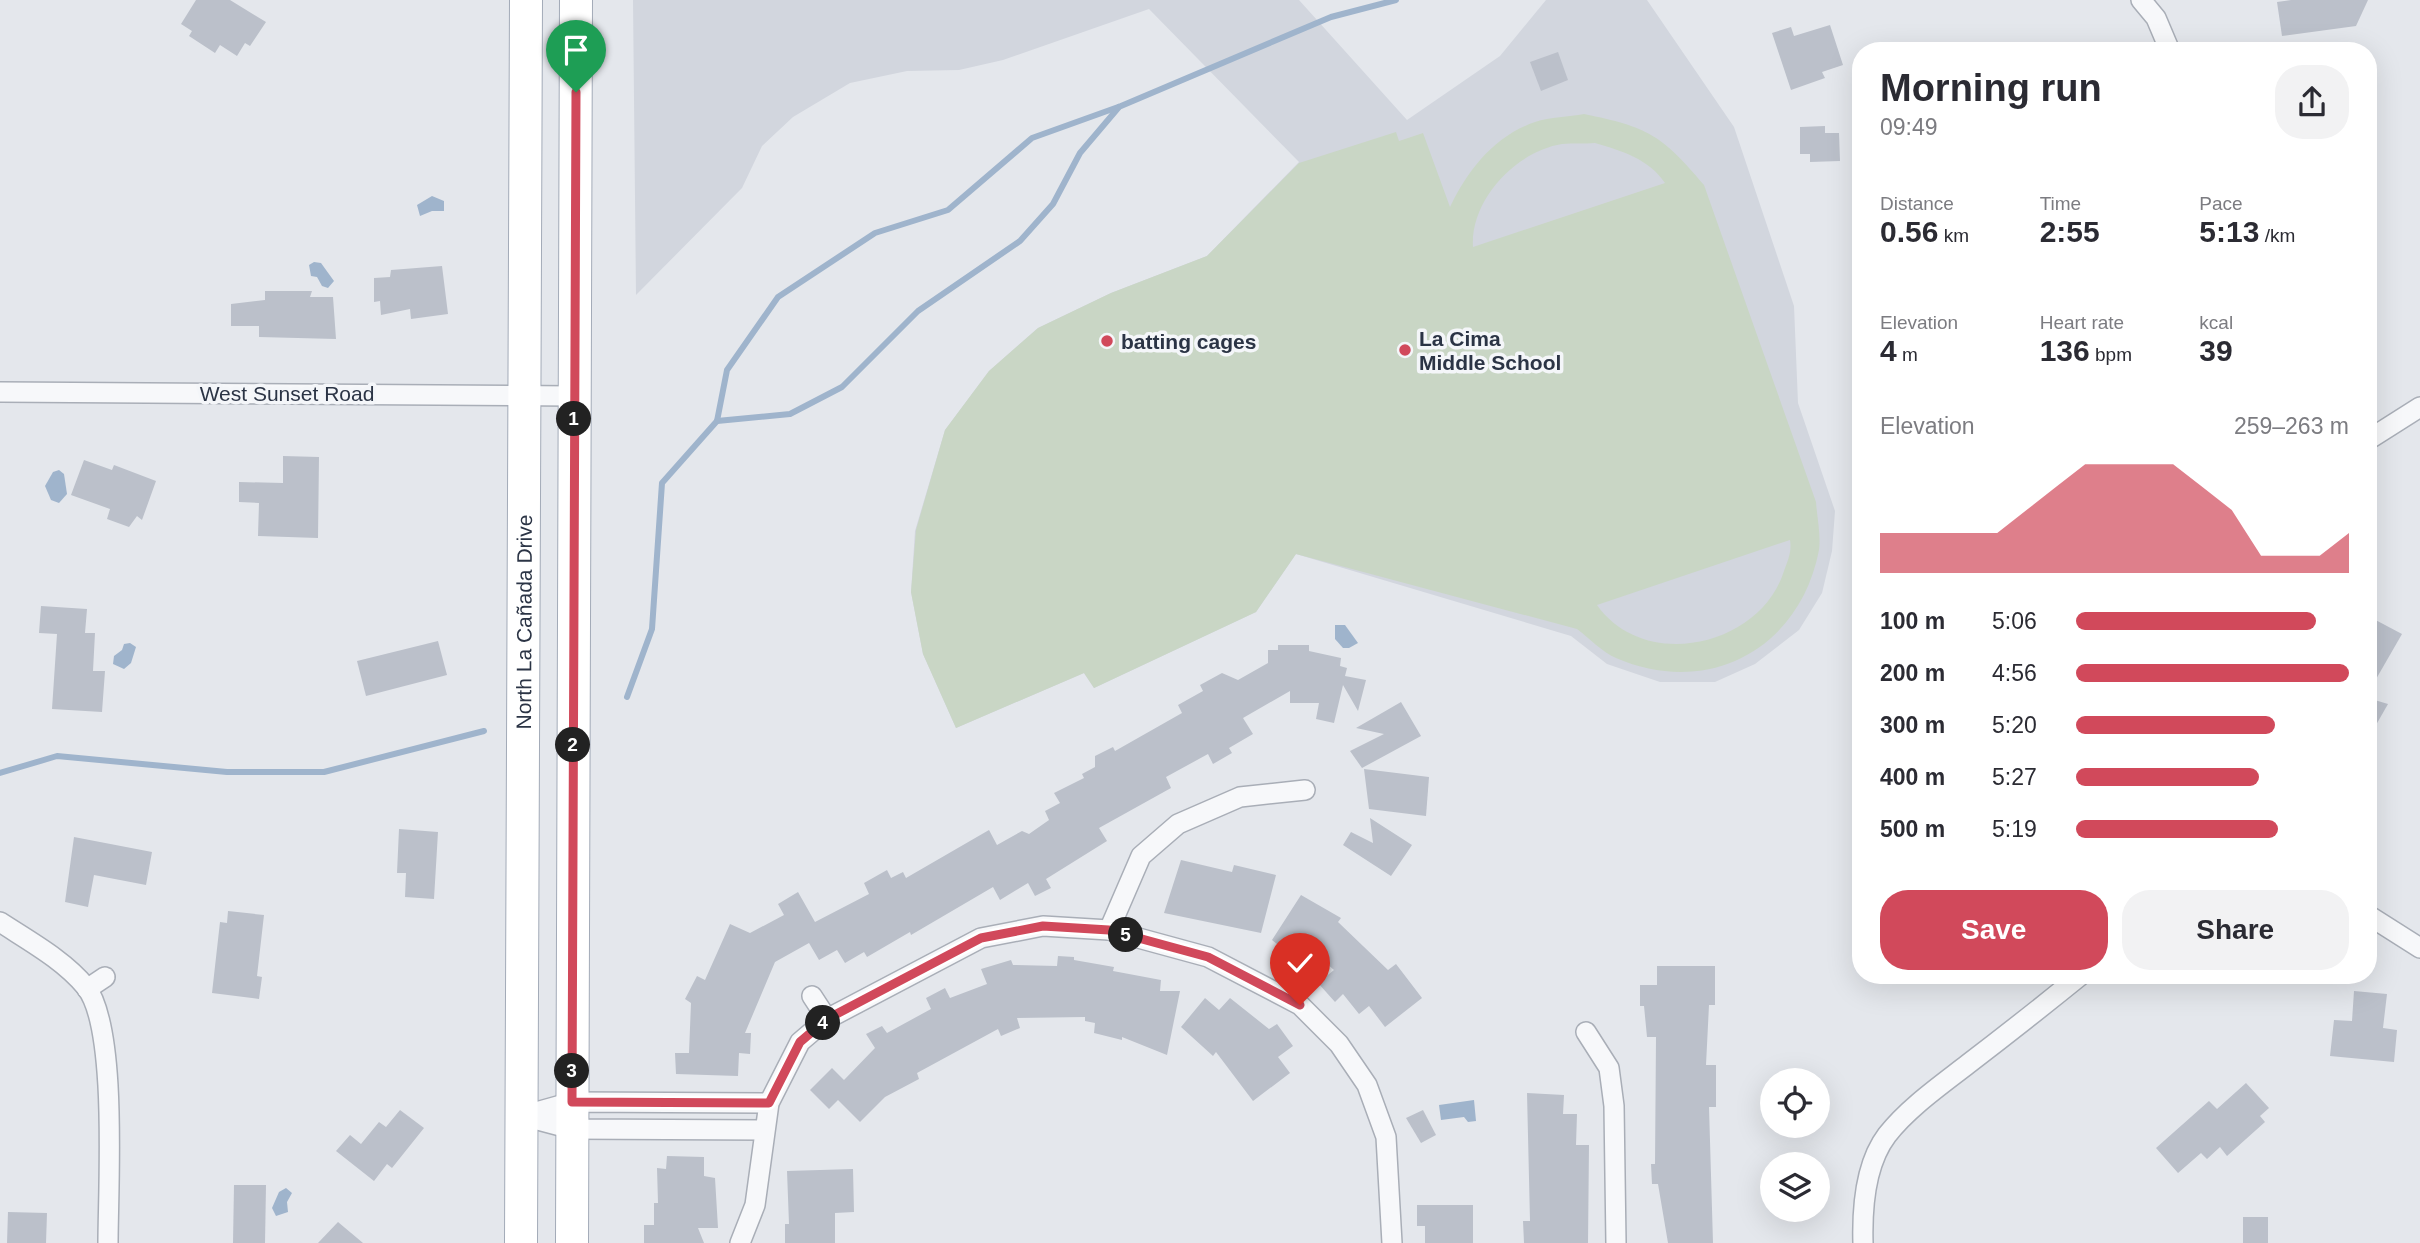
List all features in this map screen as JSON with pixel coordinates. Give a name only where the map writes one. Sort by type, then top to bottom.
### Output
[{"type":"main road","name":"North La Cañada Drive","points":[[521,1243],[526,0]]},
{"type":"main road","points":[[572,1243],[576,0]]},
{"type":"street","points":[[2141,0],[2156,18],[2166,42]]},
{"type":"street","name":"West Sunset Road","points":[[0,392],[574,396]]},
{"type":"street","points":[[2377,434],[2420,407]]},
{"type":"street","points":[[1109,930],[1141,856],[1178,824],[1240,797],[1305,790]]},
{"type":"street","points":[[2377,921],[2420,948]]},
{"type":"street","points":[[0,922],[48,954],[88,989],[101,1029],[108,1071],[108,1243]]},
{"type":"street","points":[[740,1243],[755,1205],[769,1103],[800,1042],[827,1019],[981,938],[1043,926],[1109,930],[1208,957],[1300,1005],[1339,1044],[1367,1085],[1387,1136],[1392,1243]]},
{"type":"street","points":[[88,989],[105,977]]},
{"type":"street","points":[[1863,1243],[1862,1210],[1866,1191],[1872,1166],[1887,1135],[1937,1088],[2070,984]]},
{"type":"street","points":[[812,996],[827,1019]]},
{"type":"street","points":[[1586,1032],[1609,1068],[1614,1107],[1616,1243]]},
{"type":"street","points":[[522,1115],[572,1115],[769,1103]]},
{"type":"street","points":[[572,1115],[764,1130]]},
{"type":"shaded area","name":"La Cima Middle School","points":[[633,0],[1299,0],[1407,120],[1500,56],[1546,0],[1647,0],[1734,127],[1794,306],[1798,403],[1835,511],[1832,551],[1822,593],[1799,630],[1755,664],[1715,682],[1660,682],[1607,664],[1571,636],[1296,554],[1256,612],[1094,688],[1084,673],[956,728],[923,654],[911,592],[915,531],[945,430],[989,371],[1038,328],[1111,293],[1207,256],[1299,162],[1149,9],[1003,60],[959,70],[907,71],[850,83],[793,117],[762,146],[742,188],[636,295]]},
{"type":"green space","name":"La Cima Middle School","points":[[1584,114],[1624,124],[1652,136],[1677,155],[1704,185],[1816,502],[1819,550],[1809,585],[1792,614],[1771,638],[1745,656],[1716,668],[1684,672],[1650,669],[1616,658],[1577,629],[1296,554],[1256,612],[1094,688],[1084,673],[956,728],[923,654],[911,592],[916,530],[945,430],[989,371],[1038,328],[1111,293],[1207,256],[1299,163],[1396,132],[1399,141],[1423,133],[1450,207],[1474,168],[1507,136],[1535,122]],"holes":[[[1595,143],[1643,162],[1665,183],[1473,247],[1479,212],[1499,180],[1513,167],[1545,148],[1562,144]],[[1790,540],[1788,559],[1771,597],[1752,618],[1727,633],[1700,642],[1671,644],[1643,639],[1618,626],[1597,605]]]},
{"type":"water","points":[[432,196],[444,201],[444,211],[432,211],[420,216],[417,205]]},
{"type":"water","points":[[314,262],[321,263],[334,281],[328,288],[322,286],[317,277],[311,276],[309,265]]},
{"type":"water","points":[[59,470],[64,474],[67,494],[59,503],[51,500],[45,486],[53,472]]},
{"type":"water","points":[[1335,625],[1345,625],[1358,643],[1343,648],[1335,639]]},
{"type":"water","points":[[130,643],[136,647],[131,663],[124,669],[113,664],[114,656],[122,650],[124,644]]},
{"type":"water","points":[[1474,1100],[1476,1121],[1468,1122],[1464,1117],[1441,1120],[1439,1105]]},
{"type":"water","points":[[286,1188],[292,1193],[287,1202],[288,1212],[276,1216],[272,1208],[279,1192]]},
{"type":"building","points":[[196,0],[230,0],[266,22],[250,46],[245,43],[237,56],[220,45],[215,53],[189,36],[192,31],[181,24]]},
{"type":"building","points":[[2368,0],[2356,26],[2282,36],[2277,2]]},
{"type":"building","points":[[1830,25],[1843,65],[1822,72],[1825,78],[1791,90],[1772,33],[1791,27],[1794,36]]},
{"type":"building","points":[[1558,52],[1568,80],[1541,91],[1530,62]]},
{"type":"building","points":[[1825,126],[1825,133],[1839,133],[1840,161],[1810,162],[1810,154],[1800,154],[1800,127]]},
{"type":"building","points":[[442,266],[448,314],[411,319],[410,309],[381,315],[380,301],[374,302],[374,278],[390,277],[391,270]]},
{"type":"building","points":[[265,291],[312,291],[310,297],[333,297],[336,339],[259,337],[259,326],[231,326],[231,304],[265,300]]},
{"type":"building","points":[[283,456],[319,457],[318,538],[258,536],[259,503],[239,502],[239,482],[283,483]]},
{"type":"building","points":[[84,460],[112,470],[114,465],[156,481],[142,520],[137,516],[129,527],[107,519],[110,509],[71,495]]},
{"type":"building","points":[[41,606],[87,609],[85,633],[95,633],[93,671],[105,671],[102,712],[52,709],[57,634],[39,633]]},
{"type":"building","points":[[2377,621],[2402,634],[2377,677]]},
{"type":"building","points":[[438,641],[447,675],[366,696],[357,661]]},
{"type":"building","points":[[1278,645],[1309,645],[1309,651],[1341,658],[1340,666],[1347,668],[1345,676],[1366,680],[1358,711],[1343,685],[1334,723],[1316,719],[1319,703],[1290,703],[1290,691],[1243,718],[1253,734],[1229,748],[1232,753],[1213,764],[1208,754],[1166,777],[1171,788],[1099,828],[1107,841],[1046,879],[1051,888],[1035,896],[1028,883],[1000,900],[993,887],[911,935],[910,932],[867,957],[864,952],[845,963],[837,950],[819,960],[809,943],[775,962],[745,1033],[751,1033],[750,1054],[739,1053],[738,1076],[676,1074],[675,1053],[689,1053],[691,1003],[685,999],[697,976],[705,980],[730,924],[750,933],[784,915],[778,904],[798,892],[815,922],[869,894],[864,883],[887,870],[891,878],[903,872],[906,878],[989,830],[997,845],[1022,831],[1029,834],[1049,820],[1045,811],[1060,803],[1054,793],[1084,778],[1082,774],[1095,767],[1095,756],[1113,747],[1115,751],[1182,713],[1178,705],[1203,691],[1200,685],[1222,673],[1238,680],[1268,663],[1268,650],[1278,650]]},
{"type":"building","points":[[2377,701],[2388,704],[2377,723]]},
{"type":"building","points":[[1401,702],[1421,736],[1362,768],[1350,751],[1384,734],[1356,728]]},
{"type":"building","points":[[1364,769],[1429,777],[1426,816],[1369,809]]},
{"type":"building","points":[[1370,818],[1412,845],[1391,876],[1343,845],[1351,832],[1373,843]]},
{"type":"building","points":[[399,829],[438,832],[434,899],[405,897],[406,873],[397,873]]},
{"type":"building","points":[[74,837],[152,852],[146,885],[94,875],[88,907],[65,902]]},
{"type":"building","points":[[1181,860],[1232,872],[1234,865],[1276,875],[1261,933],[1164,913]]},
{"type":"building","points":[[1301,895],[1341,918],[1338,922],[1388,970],[1396,964],[1422,998],[1385,1027],[1369,1006],[1359,1014],[1343,994],[1335,1002],[1318,983],[1334,970],[1297,938],[1287,952],[1272,940]]},
{"type":"building","points":[[228,911],[264,915],[257,976],[262,977],[259,999],[212,993],[220,922],[227,923]]},
{"type":"building","points":[[1058,956],[1074,957],[1074,960],[1114,967],[1113,971],[1161,980],[1160,991],[1180,991],[1167,1055],[1122,1037],[1122,1040],[1094,1033],[1095,1023],[1085,1021],[1085,1017],[1017,1018],[1020,1028],[1001,1036],[998,1029],[917,1073],[919,1079],[885,1097],[860,1122],[838,1100],[829,1109],[810,1090],[832,1068],[844,1080],[875,1048],[866,1034],[882,1026],[887,1033],[931,1009],[926,998],[945,988],[950,998],[987,984],[981,969],[1011,960],[1013,965],[1057,966]]},
{"type":"building","points":[[1657,966],[1715,966],[1715,1005],[1709,1005],[1706,1065],[1716,1065],[1716,1107],[1709,1107],[1713,1243],[1668,1243],[1658,1184],[1652,1184],[1651,1164],[1655,1164],[1656,1037],[1647,1037],[1644,1006],[1640,1006],[1640,985],[1657,985]]},
{"type":"building","points":[[2354,991],[2387,994],[2383,1028],[2397,1030],[2394,1062],[2330,1056],[2334,1020],[2352,1021]]},
{"type":"building","points":[[1205,998],[1219,1010],[1230,998],[1269,1029],[1277,1024],[1293,1046],[1278,1057],[1290,1073],[1253,1101],[1216,1052],[1213,1056],[1181,1027]]},
{"type":"building","points":[[2246,1083],[2269,1108],[2260,1116],[2265,1122],[2227,1156],[2220,1147],[2207,1159],[2201,1153],[2178,1173],[2156,1148],[2209,1101],[2217,1109]]},
{"type":"building","points":[[1527,1093],[1564,1095],[1563,1114],[1577,1114],[1576,1145],[1589,1145],[1588,1243],[1524,1243],[1523,1221],[1530,1221]]},
{"type":"building","points":[[400,1110],[424,1128],[392,1168],[387,1164],[374,1181],[336,1151],[350,1135],[361,1144],[379,1122],[386,1127]]},
{"type":"building","points":[[1423,1110],[1436,1135],[1421,1143],[1406,1118]]},
{"type":"building","points":[[667,1156],[704,1157],[704,1176],[715,1178],[718,1228],[698,1228],[704,1243],[644,1243],[644,1225],[654,1225],[654,1203],[658,1203],[657,1168],[666,1169]]},
{"type":"building","points":[[853,1169],[854,1212],[835,1213],[835,1243],[785,1243],[785,1224],[789,1224],[787,1171]]},
{"type":"building","points":[[234,1185],[266,1185],[265,1243],[233,1243]]},
{"type":"building","points":[[1417,1205],[1473,1205],[1473,1243],[1425,1243],[1425,1226],[1417,1226]]},
{"type":"building","points":[[8,1212],[47,1213],[46,1243],[7,1243]]},
{"type":"building","points":[[2243,1217],[2268,1217],[2268,1243],[2243,1243]]},
{"type":"building","points":[[338,1222],[363,1243],[318,1243]]},
{"type":"waterway","points":[[627,697],[652,629],[662,483],[717,421],[727,370],[778,297],[875,233],[948,210],[1032,138],[1121,106],[1331,17],[1396,0]]},
{"type":"waterway","points":[[717,421],[790,414],[842,387],[918,311],[1020,241],[1053,204],[1080,153],[1119,107]]},
{"type":"waterway","points":[[0,773],[57,756],[227,772],[324,772],[484,731]]},
{"type":"place","name":"batting cages","points":[[1107,341]]},
{"type":"place","name":"La Cima Middle School","points":[[1405,350]]},
{"type":"route","points":[[576,92],[572,1102],[769,1103],[800,1042],[827,1019],[981,938],[1043,926],[1109,930],[1208,957],[1300,1005]]}]
